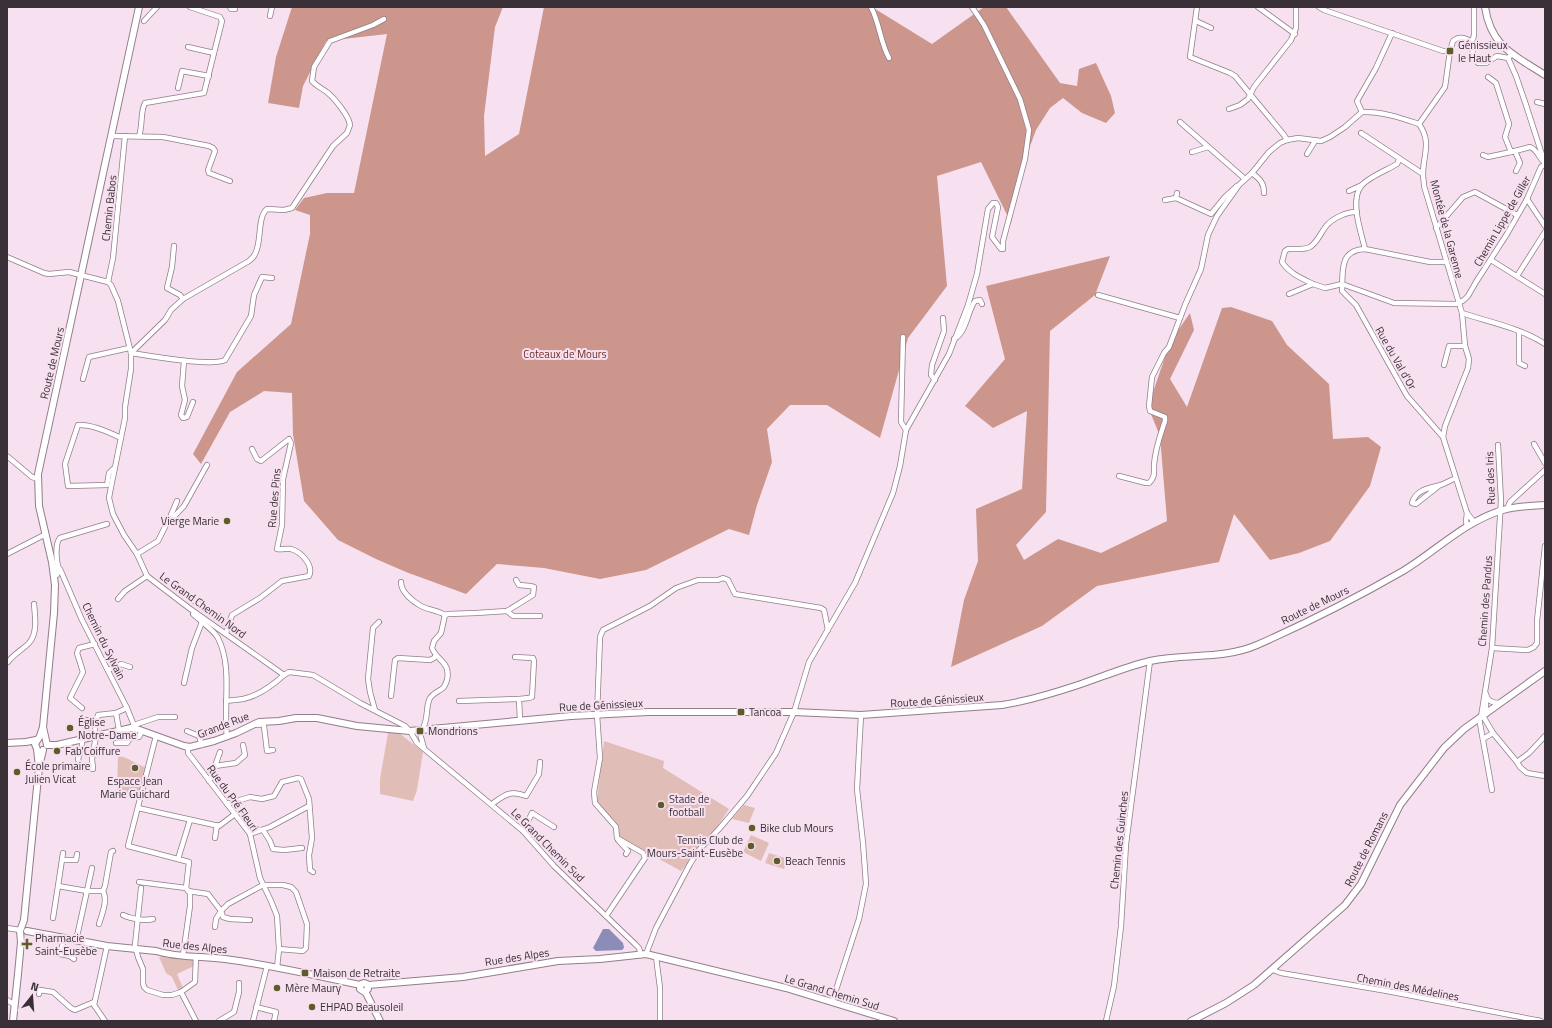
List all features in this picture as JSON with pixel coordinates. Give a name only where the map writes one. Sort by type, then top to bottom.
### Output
[{"type":"street","name":"Route de Mours","points":[[40,744],[54,613],[56,576],[54,562],[39,506],[38,479],[40,461],[82,275],[139,7]]},
{"type":"street","points":[[144,21],[157,7]]},
{"type":"street","points":[[139,136],[144,106],[146,103],[204,93],[222,21],[220,18],[190,7]]},
{"type":"street","points":[[230,7],[231,9],[236,7]]},
{"type":"street","points":[[270,16],[272,7]]},
{"type":"street","points":[[872,7],[877,18],[883,48],[889,58]]},
{"type":"street","points":[[641,955],[699,850],[747,796],[776,753],[794,712],[809,662],[855,583],[891,500],[900,466],[906,430],[949,354],[978,274],[988,209],[993,203],[996,203],[998,207],[992,237],[998,248],[1004,249],[1003,241],[1026,159],[1028,130],[1020,99],[984,25],[972,7]]},
{"type":"street","points":[[1197,7],[1190,57],[1235,76],[1287,140]]},
{"type":"street","points":[[1258,7],[1295,34]]},
{"type":"street","points":[[1229,109],[1240,105],[1248,99],[1254,87],[1295,34],[1296,7]]},
{"type":"street","points":[[1319,7],[1443,51],[1450,51]]},
{"type":"street","points":[[1470,41],[1473,39],[1474,34],[1474,7]]},
{"type":"street","points":[[1485,7],[1488,25],[1499,43],[1510,56],[1545,75]]},
{"type":"street","points":[[130,353],[165,320],[171,310],[183,299],[249,261],[258,248],[262,216],[265,211],[268,209],[284,210],[292,208],[331,149],[347,133],[350,125],[346,115],[328,94],[312,81],[314,67],[330,41],[384,20]]},
{"type":"street","points":[[1196,21],[1211,28]]},
{"type":"street","points":[[1362,112],[1357,101],[1376,68],[1392,33]]},
{"type":"street","points":[[1165,200],[1176,195],[1211,214],[1224,197],[1252,173],[1269,152],[1280,143],[1298,138],[1315,142],[1321,141],[1345,127],[1362,112],[1376,112],[1419,124],[1445,87],[1450,51],[1453,41],[1458,38],[1463,38],[1470,41],[1474,60],[1478,63],[1486,63],[1497,56],[1510,56]]},
{"type":"street","points":[[188,47],[214,53]]},
{"type":"street","points":[[1510,56],[1545,165]]},
{"type":"street","points":[[178,88],[182,71],[208,76]]},
{"type":"street","points":[[1488,77],[1496,83],[1509,124],[1505,137],[1520,163],[1516,171]]},
{"type":"street","points":[[1537,102],[1545,104]]},
{"type":"street","points":[[1180,122],[1245,179]]},
{"type":"street","name":"Montée de la Garenne","points":[[1419,124],[1427,142],[1423,174],[1424,186],[1462,313]]},
{"type":"street","points":[[1361,133],[1423,174]]},
{"type":"street","points":[[112,136],[172,138],[211,147],[215,151],[208,170],[209,173],[230,182]]},
{"type":"street","name":"Chemin Babos","points":[[108,282],[113,258],[125,136]]},
{"type":"street","points":[[1307,154],[1315,142]]},
{"type":"street","points":[[1192,152],[1208,147]]},
{"type":"street","points":[[1483,154],[1488,157],[1530,147],[1537,151],[1540,159],[1545,165]]},
{"type":"street","points":[[1349,191],[1397,164],[1400,160]]},
{"type":"street","name":"Chemin Lippe de Giller","points":[[1458,303],[1468,296],[1491,260],[1527,199],[1541,167],[1545,165]]},
{"type":"street","points":[[1252,173],[1262,180],[1264,193]]},
{"type":"street","points":[[1119,476],[1149,483],[1152,481],[1154,475],[1156,447],[1165,417],[1150,411],[1149,406],[1152,377],[1164,353],[1169,348],[1201,269],[1208,235],[1217,216],[1239,185]]},
{"type":"street","points":[[1362,185],[1355,202],[1365,249]]},
{"type":"street","points":[[1436,228],[1463,197],[1474,192],[1517,215]]},
{"type":"street","points":[[1527,199],[1545,226]]},
{"type":"street","points":[[1357,212],[1344,215],[1328,224],[1321,236],[1310,247],[1295,250],[1288,248],[1285,251],[1282,262],[1283,264],[1293,273],[1313,284],[1325,288],[1342,284],[1394,303],[1458,303]]},
{"type":"street","points":[[1517,276],[1545,232]]},
{"type":"street","points":[[174,246],[172,267],[167,288],[180,295],[183,299]]},
{"type":"street","points":[[1342,284],[1342,274],[1346,256],[1355,250],[1365,249],[1430,262],[1446,262]]},
{"type":"street","points":[[7,257],[44,273],[69,272],[108,282]]},
{"type":"street","points":[[1491,260],[1545,294]]},
{"type":"street","points":[[130,353],[184,361],[219,363],[225,360],[251,316],[254,295],[262,277],[272,278]]},
{"type":"street","name":"Le Grand Chemin Nord","points":[[108,282],[111,285],[118,301],[130,353],[131,369],[125,407],[126,418],[114,468],[109,498],[112,514],[137,554],[147,576],[191,610],[284,674]]},
{"type":"street","points":[[1289,294],[1313,284]]},
{"type":"street","name":"Rue du Val d'Or","points":[[1342,284],[1342,291],[1356,305],[1407,396],[1444,437]]},
{"type":"street","points":[[1098,295],[1180,318]]},
{"type":"street","points":[[954,339],[962,334],[971,306],[975,301],[980,300],[982,304]]},
{"type":"street","points":[[1467,526],[1466,513],[1444,437],[1445,426],[1468,368],[1462,313],[1520,332],[1545,344]]},
{"type":"street","points":[[934,380],[931,375],[932,365],[944,331],[943,318]]},
{"type":"street","points":[[1520,332],[1519,362],[1525,366]]},
{"type":"street","points":[[903,337],[901,422],[906,430]]},
{"type":"street","points":[[1444,365],[1449,346],[1465,346]]},
{"type":"street","points":[[83,379],[89,357],[129,348]]},
{"type":"street","points":[[184,361],[182,386],[185,400],[181,415],[183,418],[187,417],[193,402]]},
{"type":"street","points":[[114,468],[109,474],[107,485],[68,486],[65,464],[78,425],[93,428],[121,438]]},
{"type":"street","name":"Rue des Pins","points":[[226,633],[232,615],[260,598],[282,581],[309,576],[311,572],[309,565],[297,552],[289,549],[277,549],[282,525],[283,479],[291,443],[289,439],[261,461],[257,459],[252,449]]},
{"type":"street","points":[[1534,444],[1545,463]]},
{"type":"street","name":"Rue des Iris","points":[[1498,445],[1501,501],[1500,510]]},
{"type":"street","points":[[7,456],[32,477],[38,479]]},
{"type":"street","points":[[166,525],[184,506],[207,465]]},
{"type":"street","points":[[1507,509],[1510,502],[1545,470]]},
{"type":"street","points":[[1440,485],[1416,504],[1412,503],[1418,494],[1425,489],[1440,485],[1456,478]]},
{"type":"street","points":[[137,554],[158,541],[177,501]]},
{"type":"street","name":"Route de Mours","points":[[1078,685],[1122,669],[1150,661],[1226,654],[1255,646],[1380,584],[1411,566],[1474,522],[1500,510],[1545,505]]},
{"type":"street","name":"Chemin des Pandus","points":[[1492,790],[1483,739],[1482,716],[1492,648],[1500,510]]},
{"type":"street","points":[[1466,513],[1474,522]]},
{"type":"street","points":[[63,576],[56,576],[60,569],[54,562],[58,541],[60,538],[107,524]]},
{"type":"street","points":[[7,554],[46,534]]},
{"type":"street","points":[[1492,648],[1528,650],[1534,647],[1537,643],[1537,621],[1542,593],[1545,546]]},
{"type":"street","name":"Chemin du Sylvain","points":[[60,569],[82,620],[127,708],[134,727]]},
{"type":"street","points":[[118,599],[125,591],[147,576]]},
{"type":"street","points":[[626,854],[628,851],[617,838],[616,827],[595,803],[594,792],[600,758],[597,715],[600,637],[603,630],[650,606],[676,588],[698,580],[718,580],[726,578],[735,594],[821,608],[824,610],[828,630]]},
{"type":"street","points":[[401,582],[401,586],[408,596],[416,603],[422,607],[445,615],[506,611],[533,595],[534,587],[519,586],[516,580]]},
{"type":"street","points":[[193,600],[228,626]]},
{"type":"street","points":[[8,663],[12,656],[29,643],[33,637],[35,622],[34,604]]},
{"type":"street","points":[[191,610],[217,637],[222,649],[225,661],[225,716],[227,737]]},
{"type":"street","points":[[506,611],[513,616],[540,616]]},
{"type":"street","points":[[425,750],[421,740],[420,730],[426,723],[429,700],[434,694],[445,686],[448,676],[445,664],[433,651],[432,645],[441,633],[445,615]]},
{"type":"street","points":[[184,683],[192,648],[202,622]]},
{"type":"street","points":[[375,710],[368,679],[373,628],[379,622]]},
{"type":"street","points":[[82,708],[70,698],[83,672],[77,653],[79,648],[95,644]]},
{"type":"street","points":[[390,696],[395,660],[398,658],[430,660],[436,655]]},
{"type":"street","points":[[459,701],[519,699],[529,698],[532,696],[534,661],[529,657],[515,657]]},
{"type":"street","name":"Chemin des Guinches","points":[[1106,1021],[1114,986],[1121,926],[1126,844],[1150,661]]},
{"type":"street","points":[[108,670],[121,664],[130,667]]},
{"type":"street","name":"Route de Romans","points":[[1191,1021],[1240,995],[1273,970],[1354,895],[1406,796],[1444,748],[1454,738],[1482,716],[1545,671]]},
{"type":"street","points":[[226,701],[243,699],[259,692],[289,672],[313,675],[360,703],[405,726],[410,731]]},
{"type":"street","name":"Route de Génissieux","points":[[794,712],[861,715],[1002,705],[1078,685]]},
{"type":"street","points":[[1486,695],[1493,702],[1501,703]]},
{"type":"street","points":[[519,699],[520,720]]},
{"type":"street","points":[[87,720],[78,759],[81,768],[93,769],[92,759],[95,725],[98,715],[116,714],[127,708]]},
{"type":"street","name":"Rue de Génissieux","points":[[410,731],[520,720],[648,712],[794,712]]},
{"type":"street","points":[[116,714],[119,730]]},
{"type":"street","points":[[832,1002],[859,919],[866,884],[864,843],[857,789],[861,715]]},
{"type":"street","points":[[1482,716],[1493,734],[1520,767],[1527,773],[1545,776]]},
{"type":"street","points":[[7,743],[26,742],[57,745],[134,727],[158,717],[175,717]]},
{"type":"street","name":"Grande Rue","points":[[134,727],[188,747],[202,745],[227,737],[259,722],[308,718],[317,718],[358,726],[410,731]]},
{"type":"street","points":[[427,718],[435,729]]},
{"type":"street","points":[[253,725],[264,725],[267,751],[273,750]]},
{"type":"street","points":[[116,743],[127,743],[130,738],[139,737],[142,731]]},
{"type":"street","points":[[187,731],[199,736],[202,745]]},
{"type":"street","name":"Le Grand Chemin Sud","points":[[410,731],[417,743],[523,831],[554,866],[634,943],[641,955],[657,957],[786,988],[894,1021]]},
{"type":"street","points":[[1483,739],[1493,734]]},
{"type":"street","points":[[156,736],[128,846],[189,862],[187,890],[190,893],[190,906],[183,955]]},
{"type":"street","points":[[1517,762],[1529,753],[1545,736]]},
{"type":"street","points":[[15,1021],[24,942],[24,920],[40,744]]},
{"type":"street","points":[[215,766],[236,764],[245,755],[243,745]]},
{"type":"street","name":"Rue du Pré Fleuri","points":[[188,747],[188,753],[250,834],[256,865],[277,916],[279,949],[277,968]]},
{"type":"street","points":[[210,781],[220,752]]},
{"type":"street","points":[[492,804],[504,795],[511,792],[526,796],[538,774],[540,762]]},
{"type":"street","points":[[227,804],[250,797],[262,799],[274,796],[282,782],[298,778],[302,781],[309,799],[312,841],[308,855],[310,870],[313,872]]},
{"type":"street","points":[[250,834],[263,830],[309,806]]},
{"type":"street","points":[[138,808],[219,826],[235,814]]},
{"type":"street","points":[[523,831],[532,813],[554,827]]},
{"type":"street","points":[[178,859],[190,820]]},
{"type":"street","points":[[215,838],[217,825]]},
{"type":"street","points":[[263,830],[273,849],[284,850],[302,848]]},
{"type":"street","points":[[606,916],[645,858],[643,853],[617,838]]},
{"type":"street","points":[[103,891],[111,852],[113,851]]},
{"type":"street","points":[[53,918],[63,853]]},
{"type":"street","points":[[62,860],[76,860],[77,854]]},
{"type":"street","points":[[76,941],[92,868]]},
{"type":"street","points":[[139,882],[208,894],[222,911],[223,917],[230,919],[250,920]]},
{"type":"street","points":[[215,927],[216,919],[228,904],[263,885],[283,885],[294,889],[307,924],[306,948],[303,950],[279,949]]},
{"type":"street","points":[[58,886],[87,891],[103,891]]},
{"type":"street","points":[[141,888],[137,918],[136,949],[143,969],[143,983],[147,990],[163,995],[172,995],[181,992],[195,982],[196,956]]},
{"type":"street","points":[[99,924],[106,901],[106,896],[103,891]]},
{"type":"street","points":[[122,916],[151,920],[154,918]]},
{"type":"street","points":[[7,928],[24,931]]},
{"type":"street","points":[[15,1021],[15,1005],[24,931]]},
{"type":"street","name":"Rue des Alpes","points":[[24,931],[107,946],[230,960],[360,985]]},
{"type":"street","points":[[60,954],[64,938]]},
{"type":"street","points":[[105,1021],[96,1010],[94,1002],[107,946]]},
{"type":"street","points":[[41,950],[70,956],[74,959]]},
{"type":"street","name":"Rue des Alpes","points":[[368,985],[463,977],[558,961],[641,955]]},
{"type":"street","points":[[657,957],[660,988],[660,1021]]},
{"type":"street","points":[[252,1021],[267,966]]},
{"type":"street","name":"Chemin des Médelines","points":[[1273,970],[1281,973],[1387,991],[1541,1021]]},
{"type":"street","points":[[219,1021],[234,1012],[239,992],[239,983]]},
{"type":"street","points":[[365,992],[368,989],[368,985],[364,983],[360,985],[360,990],[365,992],[370,999],[380,1021]]},
{"type":"street","points":[[39,994],[40,990],[53,992],[75,1010],[94,1002]]},
{"type":"street","points":[[181,992],[196,1021]]},
{"type":"street","points":[[7,1000],[15,1005]]},
{"type":"street","points":[[256,1007],[276,1012],[274,1021]]},
{"type":"shaded area","points":[[388,733],[399,733],[423,752],[417,790],[413,801],[380,794],[380,779]]},
{"type":"shaded area","name":"Stade de football","points":[[604,741],[664,761],[663,768],[729,809],[717,827],[681,871],[621,838],[597,800]]},
{"type":"shaded area","points":[[118,756],[146,767],[138,797],[117,792]]},
{"type":"shaded area","points":[[744,805],[755,808],[749,823],[732,819]]},
{"type":"shaded area","points":[[751,835],[769,843],[761,861],[743,852]]},
{"type":"shaded area","name":"Beach Tennis","points":[[769,853],[788,859],[784,869],[765,863]]},
{"type":"shaded area","points":[[159,957],[193,960],[195,962],[194,966],[177,974],[183,988],[178,990],[172,977],[166,973]]},
{"type":"green space","name":"Coteaux de Mours","points":[[292,7],[503,7],[495,27],[484,116],[485,156],[519,134],[544,7],[872,7],[932,44],[984,7],[1006,7],[1060,83],[1077,86],[1079,69],[1096,63],[1111,96],[1115,113],[1106,123],[1082,113],[1063,98],[1050,108],[1036,130],[1023,165],[1011,223],[981,162],[937,176],[947,286],[908,338],[880,438],[827,405],[790,405],[767,429],[772,462],[757,505],[749,535],[729,529],[646,570],[600,579],[544,568],[497,564],[466,594],[406,572],[338,540],[304,501],[293,434],[292,393],[264,391],[230,412],[201,464],[193,454],[237,372],[291,324],[310,234],[310,215],[295,210],[304,198],[327,193],[354,193],[387,34],[326,41],[303,86],[299,108],[268,103],[276,57]]},
{"type":"green space","points":[[1110,256],[1095,295],[1050,331],[1046,512],[1016,545],[1024,560],[1058,539],[1101,553],[1167,521],[1160,436],[1148,407],[1170,342],[1190,313],[1194,330],[1170,379],[1187,407],[1222,308],[1231,307],[1272,321],[1287,345],[1329,384],[1333,439],[1368,437],[1381,447],[1370,486],[1330,541],[1299,553],[1270,560],[1234,514],[1219,562],[1097,586],[1042,626],[951,667],[964,600],[978,561],[976,509],[1022,489],[1027,411],[993,428],[965,406],[1005,359],[986,286]]},
{"type":"water","points":[[603,929],[609,929],[623,943],[624,948],[622,950],[596,951],[593,948]]},
{"type":"place","name":"Génissieux le Haut","points":[[1450,51]]},
{"type":"place","name":"Vierge Marie","points":[[227,521]]},
{"type":"place","name":"Tancoa","points":[[741,712]]},
{"type":"place","name":"Église Notre-Dame","points":[[70,728]]},
{"type":"place","name":"Mondrions","points":[[420,731]]},
{"type":"place","name":"Fab'Coiffure","points":[[57,751]]},
{"type":"place","name":"Espace Jean Marie Guichard","points":[[135,768]]},
{"type":"place","name":"École primaire Julien Vicat","points":[[17,772]]},
{"type":"place","name":"Stade de football","points":[[661,805]]},
{"type":"place","name":"Bike club Mours","points":[[752,828]]},
{"type":"place","name":"Tennis Club de Mours-Saint-Eusèbe","points":[[751,846]]},
{"type":"place","name":"Beach Tennis","points":[[777,861]]},
{"type":"place","name":"Pharmacie Saint-Eusèbe","points":[[27,944]]},
{"type":"place","name":"Maison de Retraite","points":[[305,973]]},
{"type":"place","name":"Mère Maury","points":[[277,988]]},
{"type":"place","name":"EHPAD Beausoleil","points":[[312,1007]]}]
